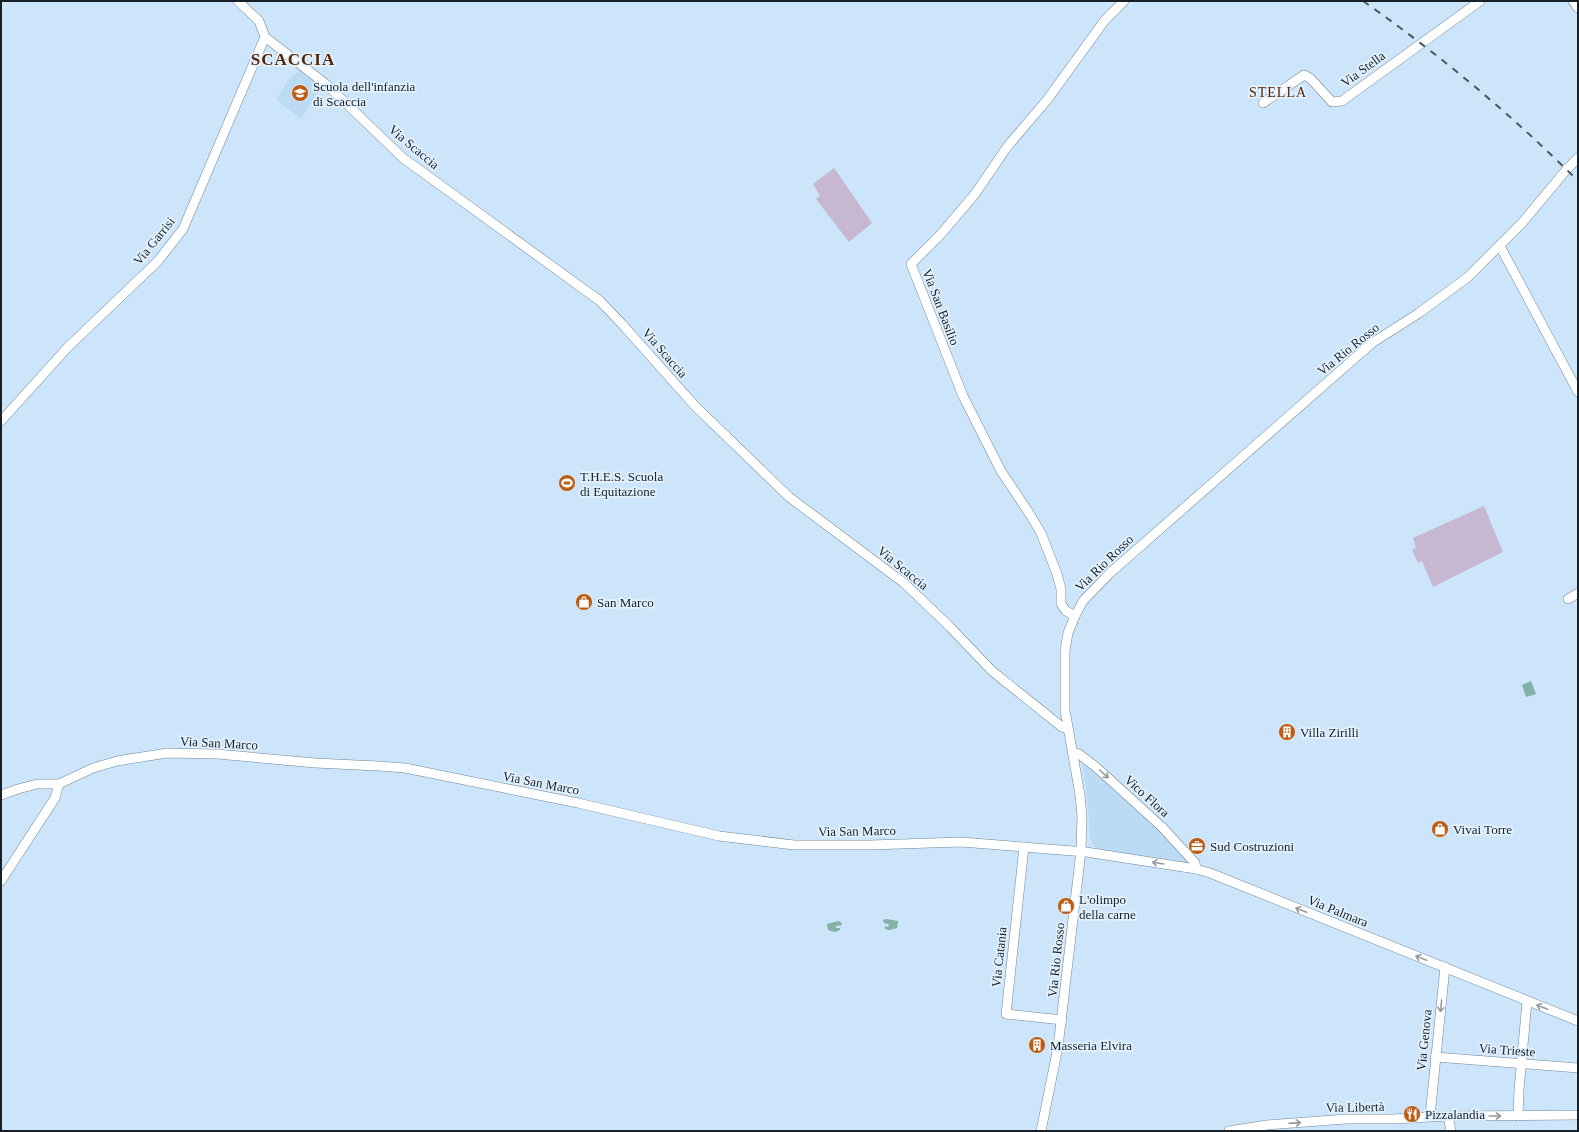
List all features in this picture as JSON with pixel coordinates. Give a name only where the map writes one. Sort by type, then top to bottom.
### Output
[{"type":"street","name":"Via Scaccia","points":[[238,1],[259,22],[265,37],[327,85],[403,158],[469,204],[600,301],[695,406],[790,497],[904,583],[941,618],[992,671],[1062,727],[1068,729]]},
{"type":"street","name":"Via San Basilio","points":[[1075,616],[1066,611],[1061,604],[1061,589],[1057,574],[1041,533],[1030,513],[1001,472],[963,396],[911,264],[942,234],[975,194],[1006,147],[1047,100],[1105,20],[1124,1]]},
{"type":"street","name":"Via Stella","points":[[1263,103],[1304,75],[1310,78],[1332,102],[1342,101],[1480,1]]},
{"type":"street","points":[[1573,1],[1578,8]]},
{"type":"street","name":"Via Garrisi","points":[[1,421],[67,348],[158,261],[183,230],[265,37]]},
{"type":"street","name":"Via Rio Rosso","points":[[1041,1131],[1062,1020],[1081,851],[1082,816],[1080,795],[1065,710],[1065,651],[1068,633],[1083,601],[1110,573],[1366,349],[1444,296],[1468,277],[1522,223],[1578,158]]},
{"type":"street","points":[[1500,246],[1578,392]]},
{"type":"street","points":[[1568,598],[1578,593]]},
{"type":"street","name":"Via San Marco","points":[[1,796],[18,789],[37,784],[59,784],[93,768],[117,761],[184,752],[315,763],[404,768],[517,792],[578,803],[719,836],[787,844],[870,845],[961,842],[1081,851]]},
{"type":"street","name":"Vico Flora","points":[[1073,752],[1079,754],[1096,768],[1162,827],[1195,863],[1196,869]]},
{"type":"street","points":[[1,881],[55,798],[59,784]]},
{"type":"street","name":"Via Catania","points":[[1024,847],[1006,1014],[1062,1020]]},
{"type":"street","name":"Via Palmara","points":[[1081,851],[1196,869],[1210,873],[1578,1022]]},
{"type":"street","name":"Via Genova","points":[[1430,1116],[1445,967]]},
{"type":"street","points":[[1518,1116],[1527,1002]]},
{"type":"street","name":"Via Trieste","points":[[1435,1057],[1578,1068]]},
{"type":"street","name":"Via Libertà","points":[[1229,1131],[1346,1119],[1393,1119],[1430,1116],[1578,1115]]},
{"type":"street","points":[[1448,1116],[1451,1131]]},
{"type":"shaded area","name":"Scuola dell'infanzia di Scaccia","points":[[301,69],[304,75],[308,78],[311,76],[323,85],[301,119],[277,100],[287,81]]},
{"type":"shaded area","points":[[834,168],[872,223],[849,242],[816,199],[820,196],[813,184]]},
{"type":"shaded area","points":[[1484,506],[1503,552],[1433,587],[1422,561],[1418,563],[1412,550],[1416,548],[1413,538]]},
{"type":"shaded area","points":[[1531,681],[1536,694],[1526,697],[1522,685]]},
{"type":"shaded area","points":[[1082,762],[1088,768],[1094,769],[1160,829],[1191,863],[1190,865],[1107,852],[1095,847],[1090,837],[1087,794]]},
{"type":"shaded area","points":[[887,919],[898,921],[897,928],[889,930],[885,929],[885,926],[888,927],[889,924],[884,923],[883,920]]},
{"type":"shaded area","points":[[838,921],[841,922],[842,925],[836,926],[836,928],[840,928],[840,930],[835,932],[828,930],[827,924]]},
{"type":"railway","points":[[1363,1],[1475,86],[1578,181]]},
{"type":"place","name":"Scuola dell'infanzia di Scaccia","points":[[300,93]]},
{"type":"place","name":"T.H.E.S. Scuola di Equitazione","points":[[567,483]]},
{"type":"place","name":"San Marco","points":[[584,602]]},
{"type":"place","name":"Villa Zirilli","points":[[1287,732]]},
{"type":"place","name":"Vivai Torre","points":[[1440,829]]},
{"type":"place","name":"Sud Costruzioni","points":[[1197,846]]},
{"type":"place","name":"L'olimpo della carne","points":[[1066,906]]},
{"type":"place","name":"Masseria Elvira","points":[[1037,1045]]},
{"type":"place","name":"Pizzalandia","points":[[1412,1114]]},
{"type":"district","name":"SCACCIA","points":[[293,59]]},
{"type":"district","name":"STELLA","points":[[1278,92]]}]
